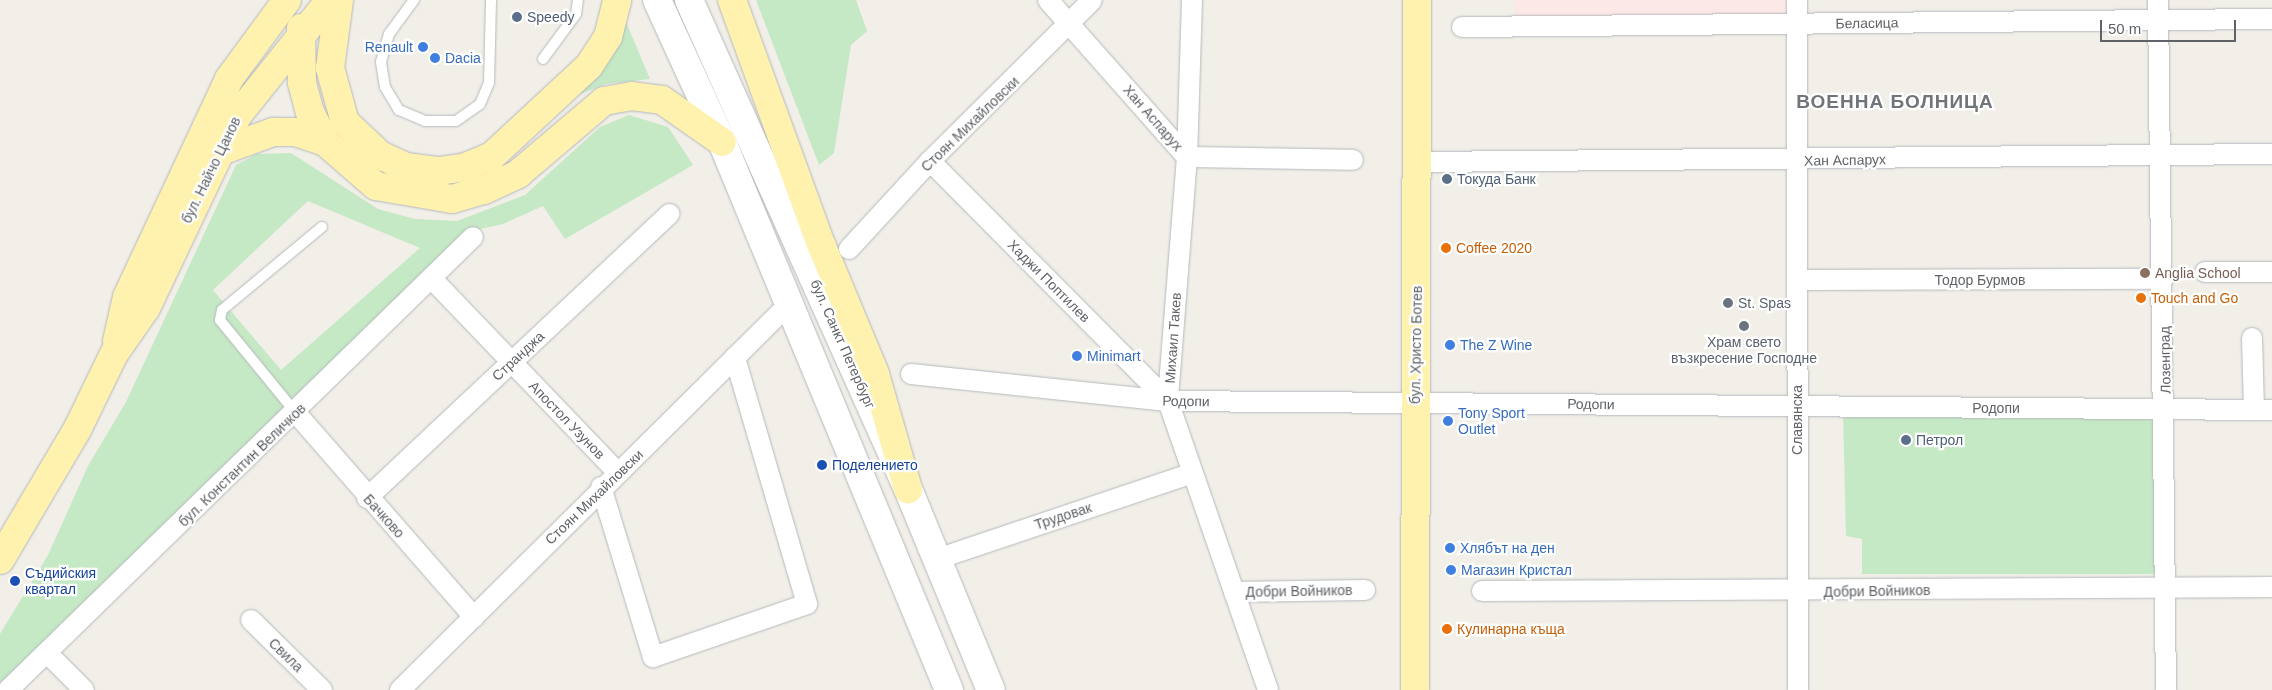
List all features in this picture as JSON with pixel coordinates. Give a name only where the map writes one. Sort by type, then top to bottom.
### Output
[{"type":"main road","name":"бул. Найчо Цанов","points":[[114,354],[127,296],[229,79],[287,0]]},
{"type":"main road","points":[[308,0],[298,38],[305,93],[325,142],[350,168],[376,186],[452,199],[518,174],[604,101],[631,96],[662,100],[722,142]]},
{"type":"main road","name":"бул. Найчо Цанов","points":[[0,560],[78,428],[114,354],[146,308],[218,152],[253,92],[330,0]]},
{"type":"main road","points":[[339,0],[330,68],[345,122],[380,155],[406,167],[439,170],[466,167],[492,156],[589,66],[608,37],[617,2]]},
{"type":"main road","name":"бул. Санкт Петербург","points":[[689,0],[908,489],[991,690]]},
{"type":"main road","points":[[732,0],[820,244],[875,374],[908,489]]},
{"type":"main road","name":"бул. Христо Ботев","points":[[1415,690],[1415,402],[1419,162],[1417,0]]},
{"type":"main road","points":[[658,1],[722,142],[949,690]]},
{"type":"main road","points":[[218,152],[273,132],[295,132],[325,142]]},
{"type":"street","name":"Хан Аспарух","points":[[1048,0],[1187,157],[1353,160]]},
{"type":"street","name":"Стоян Михайловски","points":[[849,249],[930,161],[1071,24],[1092,0]]},
{"type":"street","name":"Михаил Такев","points":[[1192,0],[1187,157],[1168,401],[1190,474],[1268,690]]},
{"type":"street","name":"Славянска","points":[[1797,0],[1798,690]]},
{"type":"street","name":"Беласица","points":[[1462,27],[1797,24],[2158,10],[2272,19]]},
{"type":"street","name":"Лозенград","points":[[2158,10],[2166,408],[2166,690]]},
{"type":"street","name":"Хан Аспарух","points":[[1419,162],[1796,160],[2272,154]]},
{"type":"street","name":"Хаджи Поптилев","points":[[930,161],[1168,401]]},
{"type":"street","name":"Странджа","points":[[367,498],[669,214]]},
{"type":"street","name":"бул. Константин Величков","points":[[8,690],[433,280],[473,238]]},
{"type":"street","points":[[2205,272],[2272,272]]},
{"type":"street","name":"Тодор Бурмов","points":[[1797,280],[2164,279]]},
{"type":"street","name":"Апостол Узунов","points":[[433,280],[618,473]]},
{"type":"street","name":"Стоян Михайловски","points":[[400,690],[788,304]]},
{"type":"street","points":[[2252,338],[2263,410]]},
{"type":"street","points":[[602,487],[653,657],[807,604],[735,357]]},
{"type":"street","name":"Родопи","points":[[911,374],[1168,401],[2263,410]]},
{"type":"street","name":"Бачково","points":[[296,413],[367,498],[474,617]]},
{"type":"street","name":"Трудовак","points":[[937,558],[1190,474]]},
{"type":"street","name":"Добри Войников","points":[[1482,591],[1797,592],[2272,588]]},
{"type":"street","name":"Добри Войников","points":[[1234,592],[1365,590]]},
{"type":"street","name":"Свила","points":[[251,620],[322,690]]},
{"type":"street","points":[[46,653],[84,690]]},
{"type":"lane","points":[[414,0],[388,34],[380,62],[385,88],[399,110],[425,121],[456,121],[480,104],[490,83],[491,0]]},
{"type":"lane","points":[[543,58],[576,14],[578,0]]},
{"type":"lane","points":[[296,413],[220,320],[222,310],[322,227]]},
{"type":"shaded area","points":[[1514,0],[1785,0],[1785,21],[1514,21]]},
{"type":"green space","points":[[756,0],[856,0],[867,31],[851,45],[834,153],[819,165]]},
{"type":"green space","points":[[626,22],[650,79],[606,84],[575,96],[619,24]]},
{"type":"green space","points":[[629,115],[668,127],[693,165],[565,239],[543,206],[503,224],[466,232],[0,684],[0,634],[48,555],[88,466],[126,402],[236,165],[257,154],[291,153],[378,209],[415,219],[457,221],[525,195],[600,127]],"holes":[[[308,201],[420,248],[281,370],[213,290]]]},
{"type":"green space","points":[[1843,413],[2154,414],[2156,574],[1862,574],[1862,539],[1846,536]]},
{"type":"place","name":"Speedy","points":[[517,17]]},
{"type":"place","name":"Renault","points":[[423,47]]},
{"type":"place","name":"Dacia","points":[[435,58]]},
{"type":"place","name":"Токуда Банк","points":[[1447,179]]},
{"type":"place","name":"Coffee 2020","points":[[1446,248]]},
{"type":"place","name":"Anglia School","points":[[2145,273]]},
{"type":"place","name":"Touch and Go","points":[[2141,298]]},
{"type":"place","name":"St. Spas","points":[[1728,303]]},
{"type":"place","name":"Храм свето възкресение Господне","points":[[1744,326]]},
{"type":"place","name":"The Z Wine","points":[[1450,345]]},
{"type":"place","name":"Minimart","points":[[1077,356]]},
{"type":"place","name":"Tony Sport Outlet","points":[[1448,421]]},
{"type":"place","name":"Петрол","points":[[1906,440]]},
{"type":"place","name":"Поделението","points":[[822,465]]},
{"type":"place","name":"Хлябът на ден","points":[[1450,548]]},
{"type":"place","name":"Магазин Кристал","points":[[1451,570]]},
{"type":"place","name":"Съдийския квартал","points":[[15,581]]},
{"type":"place","name":"Кулинарна къща","points":[[1447,629]]},
{"type":"district","name":"ВОЕННА БОЛНИЦА","points":[[1895,102]]}]
